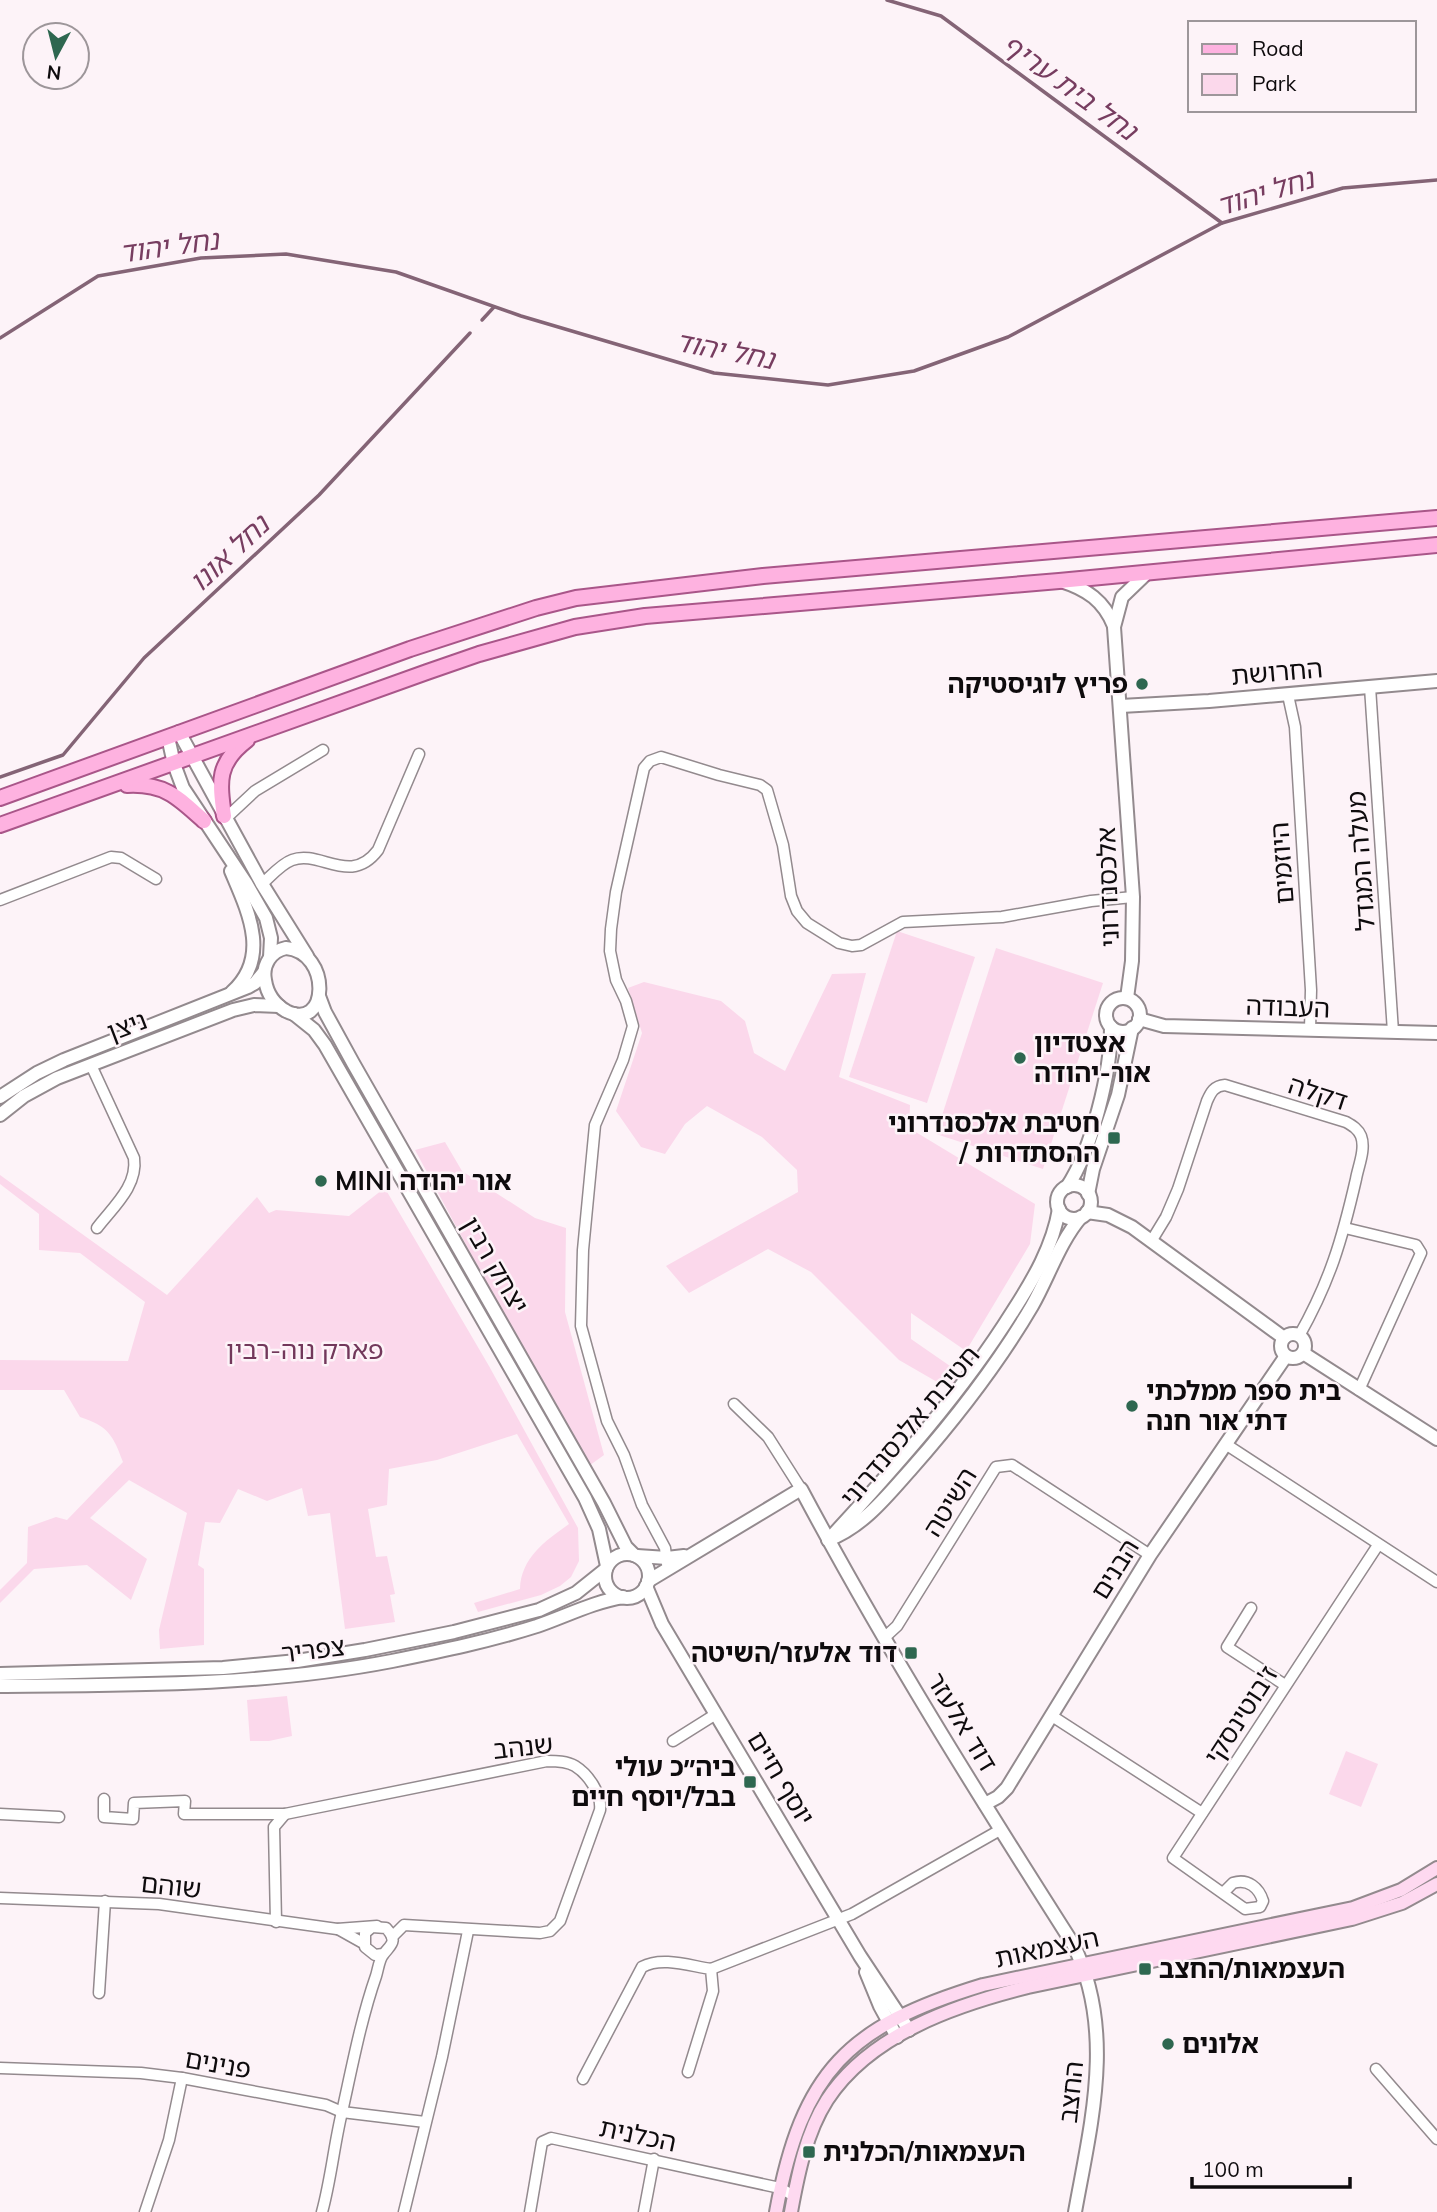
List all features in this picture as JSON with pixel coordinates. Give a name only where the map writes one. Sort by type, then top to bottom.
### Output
[{"type":"main road","points":[[0,798],[410,649],[497,620],[576,598],[763,576],[1437,518]]},
{"type":"main road","points":[[0,825],[479,654],[575,627],[645,616],[1059,581],[1437,545]]},
{"type":"main road","points":[[224,817],[220,787],[222,770],[231,754],[258,732]]},
{"type":"main road","points":[[101,789],[141,784],[158,787],[183,802],[204,821]]},
{"type":"main road","name":"העצמאות","points":[[791,2212],[808,2143],[826,2102],[852,2069],[909,2030],[990,1997],[1084,1970],[1353,1909],[1401,1890],[1437,1868]]},
{"type":"main road","name":"העצמאות","points":[[776,2212],[780,2189],[803,2115],[820,2084],[853,2045],[887,2021],[949,1995],[984,1984],[1084,1970],[1352,1919],[1402,1903],[1437,1884]]},
{"type":"street","points":[[1114,626],[1122,597],[1149,572]]},
{"type":"street","points":[[1059,581],[1083,589],[1109,614],[1114,626],[1121,706]]},
{"type":"street","name":"החרושת","points":[[1121,706],[1288,695],[1437,681]]},
{"type":"street","name":"מעלה המגדל","points":[[1370,687],[1393,1032]]},
{"type":"street","name":"היוזמים","points":[[1288,695],[1295,727],[1311,990],[1310,1030]]},
{"type":"street","name":"אלכסנדרוני","points":[[1121,706],[1133,897],[1132,961],[1127,998]]},
{"type":"street","points":[[173,735],[192,757],[318,978],[319,996],[313,1009],[304,1014],[294,1014],[279,1006],[267,989],[264,972],[270,957],[271,938],[266,918],[183,788],[174,764],[173,735]]},
{"type":"street","points":[[224,817],[255,791],[323,750]]},
{"type":"street","points":[[262,884],[293,859],[345,866],[365,863],[372,858],[378,850],[419,754]]},
{"type":"street","points":[[667,1564],[665,1548],[642,1505],[624,1455],[607,1421],[582,1326],[583,1250],[595,1125],[623,1060],[633,1026],[626,1001],[616,980],[610,951],[616,892],[644,768],[650,761],[662,757],[760,785],[767,790],[783,845],[791,896],[797,911],[807,923],[839,943],[861,945],[903,922],[1002,917],[1091,901],[1133,897]]},
{"type":"street","points":[[220,844],[247,910],[254,945],[247,972],[240,984],[227,996]]},
{"type":"street","points":[[0,900],[111,858],[121,858],[156,879]]},
{"type":"street","points":[[270,957],[286,948],[300,951],[307,956]]},
{"type":"street","name":"ניצן","points":[[0,1097],[57,1063],[227,996],[254,983],[264,972]]},
{"type":"street","name":"יצחק רבין","points":[[319,996],[347,1052],[604,1503],[626,1547],[636,1556]]},
{"type":"street","points":[[1084,1215],[1093,1170],[1118,1095],[1138,1009],[1127,998],[1116,999],[1108,1006],[1106,1017],[1111,1027],[1106,1080],[1078,1168],[1067,1187],[1059,1194],[1059,1209],[1071,1219],[1084,1215],[1108,1215],[1132,1227]]},
{"type":"street","name":"ניצן","points":[[0,1115],[37,1088],[90,1065],[233,1010],[254,1005],[279,1006]]},
{"type":"street","name":"יצחק רבין","points":[[294,1014],[314,1030],[325,1045],[495,1337],[585,1498],[599,1529],[607,1567]]},
{"type":"street","points":[[1111,1027],[1121,1031],[1135,1024]]},
{"type":"street","name":"העבודה","points":[[1135,1024],[1437,1033]]},
{"type":"street","points":[[90,1065],[134,1158],[135,1167],[131,1184],[97,1228]]},
{"type":"street","name":"דקלה","points":[[1152,1240],[1178,1189],[1211,1092],[1217,1086],[1225,1085],[1355,1127],[1360,1134],[1362,1150],[1345,1228],[1325,1285],[1299,1336]]},
{"type":"street","points":[[1067,1187],[1081,1187],[1089,1196],[1284,1338]]},
{"type":"street","name":"חטיבת אלכסנדרוני","points":[[828,1540],[915,1444],[975,1369],[1021,1299],[1052,1237],[1059,1209]]},
{"type":"street","name":"חטיבת אלכסנדרוני","points":[[828,1540],[844,1534],[871,1514],[955,1417],[1032,1306],[1071,1230],[1084,1215]]},
{"type":"street","points":[[1345,1228],[1416,1245],[1421,1253],[1359,1390]]},
{"type":"street","points":[[1289,1335],[1299,1336],[1305,1343],[1303,1353],[1295,1358],[1286,1356],[1281,1348],[1284,1338],[1289,1335]]},
{"type":"street","points":[[1303,1353],[1437,1439]]},
{"type":"street","name":"הבנים","points":[[985,1804],[1007,1788],[1150,1555],[1286,1356]]},
{"type":"street","points":[[667,1564],[620,1555],[607,1567],[605,1576],[608,1587],[623,1598],[638,1595],[667,1564],[698,1550],[801,1489],[768,1437],[734,1404]]},
{"type":"street","points":[[1227,1445],[1437,1582]]},
{"type":"street","name":"השיטה","points":[[884,1638],[897,1626],[996,1467],[1012,1465],[1150,1555]]},
{"type":"street","name":"דוד אלעזר","points":[[801,1489],[884,1638],[1000,1830],[1073,1944],[1084,1970]]},
{"type":"street","name":"ז'בוטינסקי","points":[[1224,1892],[1173,1858],[1378,1545]]},
{"type":"street","points":[[636,1556],[647,1568],[647,1584]]},
{"type":"street","name":"צפריר","points":[[0,1674],[223,1668],[332,1656],[442,1635],[539,1610],[576,1592],[607,1567]]},
{"type":"street","name":"יוסף חיים","points":[[647,1584],[662,1624],[860,1956],[909,2030]]},
{"type":"street","name":"צפריר","points":[[0,1686],[196,1684],[342,1669],[498,1637],[537,1626],[599,1602],[623,1598]]},
{"type":"street","name":"יוסף חיים","points":[[623,1598],[646,1609],[662,1624]]},
{"type":"street","points":[[1251,1608],[1227,1647],[1285,1685]]},
{"type":"street","points":[[673,1741],[716,1714]]},
{"type":"street","points":[[1052,1716],[1202,1813]]},
{"type":"street","name":"שנהב","points":[[285,1814],[547,1761],[576,1767],[597,1790],[601,1805],[560,1921],[550,1931],[468,1931],[404,1925],[392,1937]]},
{"type":"street","points":[[104,1800],[104,1817],[133,1819],[134,1803],[185,1801],[184,1814],[285,1814]]},
{"type":"street","points":[[0,1814],[59,1817]]},
{"type":"street","points":[[276,1922],[274,1827],[285,1814]]},
{"type":"street","points":[[583,2079],[642,1966],[650,1962],[662,1962],[711,1969],[840,1920],[1000,1830]]},
{"type":"street","name":"שוהם","points":[[0,1898],[159,1904],[337,1929],[377,1926]]},
{"type":"street","points":[[99,1993],[105,1901]]},
{"type":"street","points":[[322,2212],[331,2180],[342,2112],[374,1980],[383,1954],[391,1947],[392,1937],[386,1928],[377,1926],[368,1929],[363,1943],[371,1953],[374,1980]]},
{"type":"street","name":"שוהם","points":[[337,1929],[363,1943]]},
{"type":"street","points":[[404,2212],[442,2057],[468,1931]]},
{"type":"street","points":[[371,1953],[383,1954]]},
{"type":"street","name":"יוסף חיים","points":[[860,1956],[875,1996],[897,2037]]},
{"type":"street","points":[[688,2072],[713,1991],[711,1969]]},
{"type":"street","name":"החצב","points":[[1075,2212],[1093,2116],[1098,2071],[1095,2022],[1084,1970]]},
{"type":"street","name":"פנינים","points":[[0,2068],[94,2070],[182,2078],[326,2105],[342,2112],[425,2122]]},
{"type":"street","points":[[1376,2068],[1437,2138]]},
{"type":"street","points":[[145,2212],[169,2140],[182,2078]]},
{"type":"street","name":"הכלנית","points":[[530,2212],[542,2142],[551,2138],[780,2189],[794,2196]]},
{"type":"street","points":[[643,2212],[654,2159]]},
{"type":"green space","points":[[897,931],[975,957],[927,1103],[849,1077]]},
{"type":"green space","name":"אצטדיון אור-יהודה","points":[[996,948],[1103,983],[1043,1169],[936,1134]]},
{"type":"green space","points":[[866,973],[839,1077],[910,1105],[909,1128],[1035,1204],[1030,1244],[966,1351],[911,1313],[911,1339],[963,1375],[951,1390],[899,1360],[811,1272],[768,1249],[689,1293],[666,1266],[798,1192],[797,1170],[762,1137],[707,1106],[685,1124],[665,1154],[641,1147],[616,1111],[642,1033],[628,988],[644,982],[721,1001],[745,1021],[754,1053],[785,1071],[832,974]]},
{"type":"green space","points":[[445,1142],[462,1171],[535,1218],[566,1228],[565,1312],[604,1455],[586,1468],[415,1150]]},
{"type":"green space","name":"פארק נוה-רבין","points":[[0,1175],[167,1295],[257,1197],[269,1213],[276,1210],[349,1216],[382,1190],[386,1190],[489,1366],[578,1528],[579,1561],[571,1577],[541,1595],[478,1612],[474,1603],[520,1589],[525,1568],[536,1551],[569,1524],[517,1434],[437,1460],[389,1469],[387,1505],[368,1509],[376,1557],[387,1556],[395,1594],[390,1595],[395,1622],[345,1629],[330,1513],[308,1516],[302,1488],[267,1501],[238,1489],[220,1523],[205,1522],[198,1565],[204,1569],[204,1645],[160,1649],[159,1630],[187,1513],[129,1480],[90,1518],[147,1559],[131,1600],[87,1565],[34,1569],[0,1603],[0,1590],[27,1563],[28,1527],[56,1517],[67,1520],[123,1462],[108,1433],[97,1424],[80,1417],[64,1390],[0,1390],[0,1360],[128,1361],[145,1302],[80,1253],[39,1250],[39,1214],[0,1184]]},
{"type":"green space","points":[[287,1696],[292,1736],[269,1741],[250,1741],[247,1700]]},
{"type":"green space","points":[[1346,1751],[1378,1764],[1361,1807],[1329,1794]]},
{"type":"waterway","name":"נחל בית עריף","points":[[887,0],[941,16],[1222,223]]},
{"type":"waterway","name":"נחל יהוד","points":[[0,338],[98,276],[201,258],[286,254],[396,272],[521,316],[714,373],[828,385],[914,371],[1008,337],[1222,223],[1343,188],[1437,180]]},
{"type":"waterway","points":[[482,320],[494,307]]},
{"type":"waterway","name":"נחל אונו","points":[[0,777],[63,755],[144,658],[319,495],[470,333]]},
{"type":"place","name":"פריץ לוגיסטיקה","points":[[1142,684]]},
{"type":"place","name":"אצטדיון אור-יהודה","points":[[1020,1058]]},
{"type":"place","name":"חטיבת אלכסנדרוני / ההסתדרות","points":[[1114,1138]]},
{"type":"place","name":"MINI אור יהודה","points":[[321,1181]]},
{"type":"place","name":"בית ספר ממלכתי דתי אור חנה","points":[[1132,1406]]},
{"type":"place","name":"דוד אלעזר/השיטה","points":[[911,1653]]},
{"type":"place","name":"ביה״כ עולי בבל/יוסף חיים","points":[[750,1782]]},
{"type":"place","name":"העצמאות/החצב","points":[[1145,1969]]},
{"type":"place","name":"אלונים","points":[[1168,2044]]},
{"type":"place","name":"העצמאות/הכלנית","points":[[809,2152]]}]
